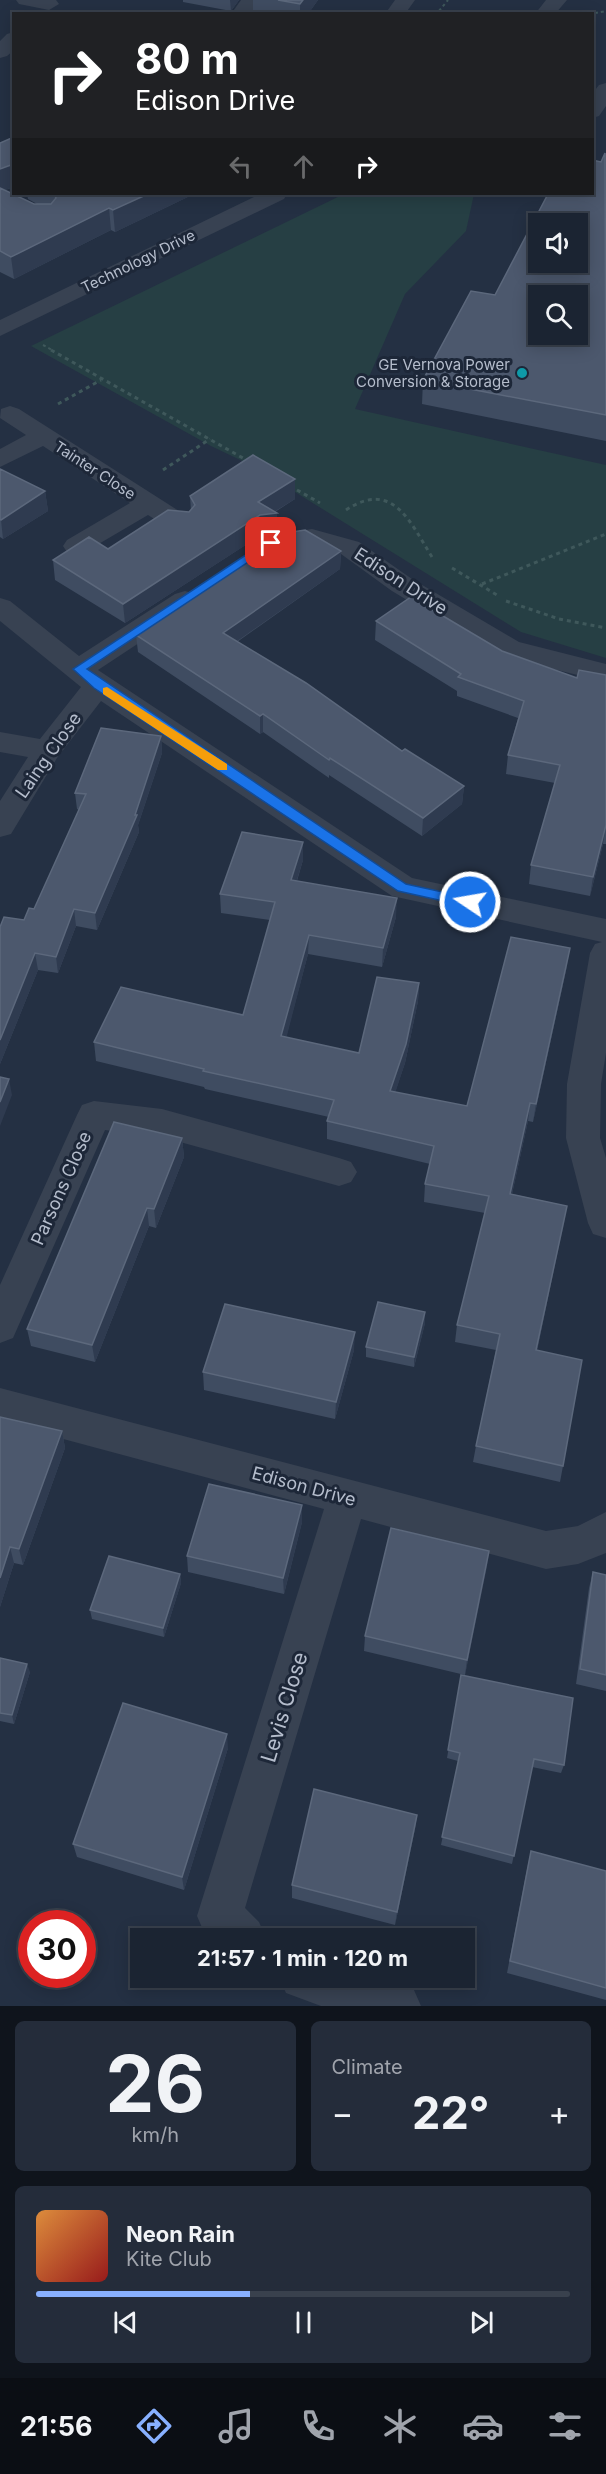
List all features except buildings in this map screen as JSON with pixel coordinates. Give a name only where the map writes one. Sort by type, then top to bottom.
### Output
[{"type":"street","points":[[26,0],[49,4],[41,12]]},
{"type":"street","points":[[242,12],[251,0]]},
{"type":"street","points":[[396,12],[405,0]]},
{"type":"street","points":[[546,12],[557,0]]},
{"type":"street","points":[[0,52],[12,40]]},
{"type":"street","points":[[594,109],[606,89]]},
{"type":"street","name":"Technology Drive","points":[[0,329],[274,195]]},
{"type":"street","name":"Tainter Close","points":[[0,459],[25,424],[137,498],[181,524]]},
{"type":"street","name":"Tainter Close","points":[[76,546],[137,498]]},
{"type":"street","name":"Edison Drive","points":[[252,556],[271,543],[312,537],[350,548],[402,585],[510,649],[606,673]]},
{"type":"street","points":[[89,677],[204,587]]},
{"type":"street","points":[[0,607],[89,677],[403,888],[606,931]]},
{"type":"street","name":"Laing Close","points":[[0,826],[47,751],[89,677]]},
{"type":"street","points":[[0,742],[47,751]]},
{"type":"street","points":[[606,953],[584,1084],[583,1138],[606,1223]]},
{"type":"street","name":"Parsons Close","points":[[0,1327],[94,1115],[162,1123],[339,1172]]},
{"type":"street","name":"Edison Drive","points":[[0,1405],[546,1550],[569,1548],[601,1538]]},
{"type":"street","name":"Levis Close","points":[[231,1927],[348,1497]]},
{"type":"street","points":[[338,1988],[398,2006]]},
{"type":"path","points":[[441,8],[448,0]]},
{"type":"path","points":[[34,340],[260,468]]},
{"type":"path","points":[[25,424],[102,379]]},
{"type":"path","points":[[137,498],[210,439]]},
{"type":"path","points":[[290,485],[339,514],[350,548]]},
{"type":"path","points":[[339,514],[361,500],[390,501],[403,511],[431,557],[441,562]]},
{"type":"path","points":[[481,585],[606,534]]},
{"type":"path","points":[[451,568],[505,600],[559,619],[606,628]]},
{"type":"green space","points":[[342,195],[474,195],[466,231],[405,294],[355,409],[606,465],[606,658],[521,632],[253,466],[211,446],[31,346]]},
{"type":"slow traffic","points":[[107,691],[222,767]]},
{"type":"place","name":"GE Vernova Power Conversion & Storage","points":[[522,373]]},
{"type":"route","points":[[271,543],[79,669],[98,685],[403,888],[470,902]]}]
